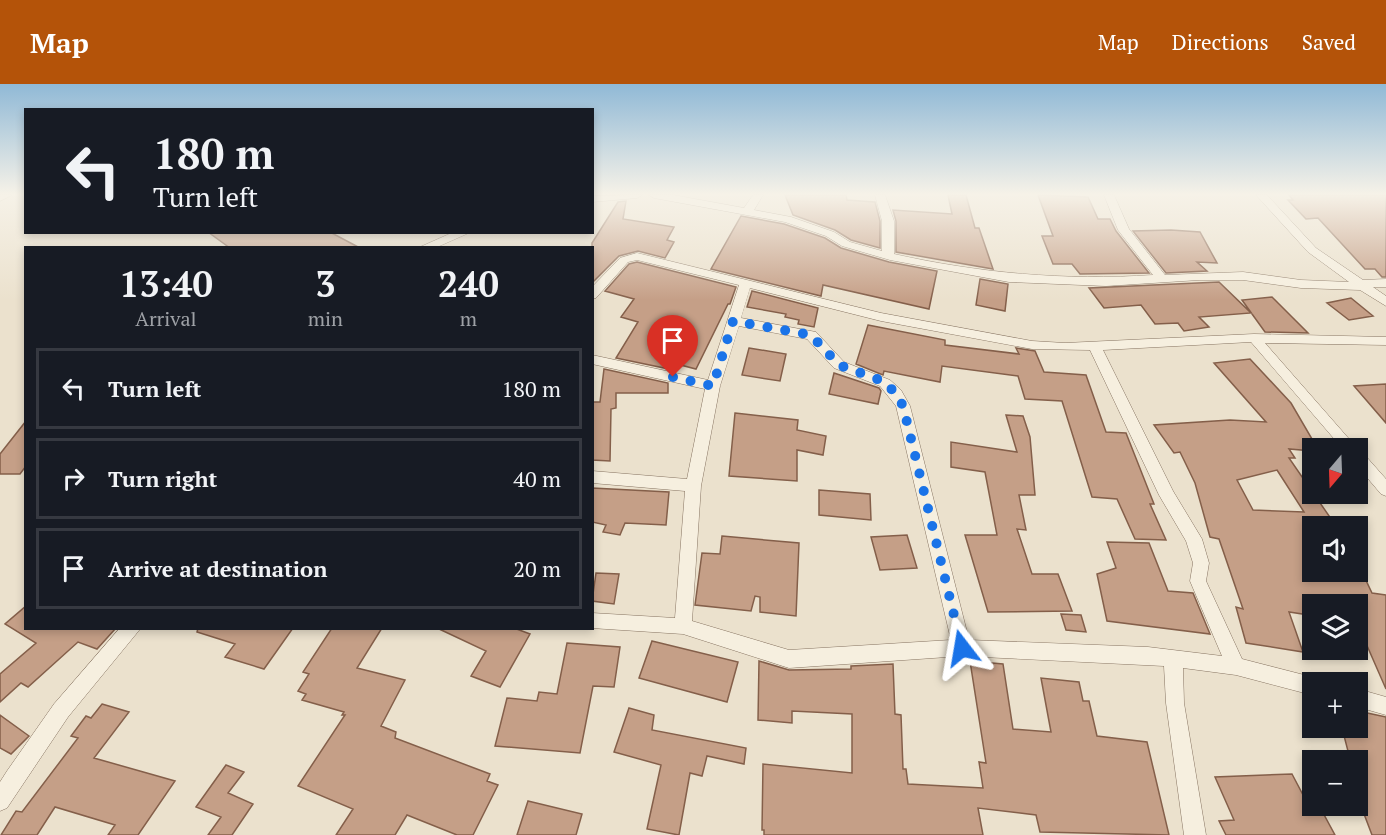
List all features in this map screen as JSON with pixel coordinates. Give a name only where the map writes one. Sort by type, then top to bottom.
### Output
[{"type":"street","points":[[819,230],[846,244],[888,256],[1037,281],[1106,282],[1244,276],[1301,284],[1386,283]]},
{"type":"street","points":[[888,230],[888,256]]},
{"type":"street","points":[[1124,230],[1161,278]]},
{"type":"street","points":[[1294,230],[1312,250],[1386,302]]},
{"type":"street","points":[[428,246],[461,234]]},
{"type":"street","points":[[594,293],[630,257],[881,317],[1032,345],[1094,345],[1254,338],[1386,341]]},
{"type":"street","points":[[683,626],[693,486],[713,386],[746,283]]},
{"type":"street","points":[[733,321],[811,335],[839,365],[885,382],[896,394],[903,406],[962,648]]},
{"type":"street","points":[[1254,338],[1341,438]]},
{"type":"street","points":[[1094,345],[1167,495],[1194,539],[1201,563],[1198,581],[1236,666]]},
{"type":"street","points":[[594,359],[713,386]]},
{"type":"street","points":[[1368,469],[1386,490]]},
{"type":"street","points":[[594,477],[693,486]]},
{"type":"street","points":[[594,621],[683,626],[789,659],[962,648],[1173,657],[1236,666],[1302,683]]},
{"type":"street","points":[[0,801],[18,770],[87,676],[130,630]]},
{"type":"street","points":[[1173,657],[1175,703],[1195,835]]},
{"type":"street","points":[[1368,701],[1386,706]]},
{"type":"building","points":[[600,230],[672,230],[667,240],[674,242],[665,258],[638,251],[619,256],[594,281],[594,246],[592,243]]},
{"type":"building","points":[[733,230],[802,230],[825,238],[841,248],[889,262],[937,271],[929,309],[823,285],[821,296],[711,269]]},
{"type":"building","points":[[835,230],[880,230],[880,248],[851,240]]},
{"type":"building","points":[[896,230],[980,230],[993,269],[896,252]]},
{"type":"building","points":[[1051,230],[1116,230],[1149,273],[1080,274],[1072,264],[1053,264],[1042,236],[1053,236]]},
{"type":"building","points":[[1329,230],[1386,230],[1386,277],[1382,277],[1375,269],[1365,269]]},
{"type":"building","points":[[1133,231],[1200,232],[1217,263],[1197,262],[1207,271],[1166,273]]},
{"type":"building","points":[[211,234],[334,234],[356,246],[227,246]]},
{"type":"building","points":[[637,262],[736,287],[730,304],[696,369],[669,362],[669,369],[616,358],[638,322],[621,317],[634,299],[605,291],[629,264]]},
{"type":"building","points":[[980,279],[1008,284],[1005,311],[976,305]]},
{"type":"building","points":[[1219,282],[1251,313],[1199,317],[1209,327],[1184,331],[1178,323],[1155,324],[1141,305],[1104,308],[1089,288]]},
{"type":"building","points":[[752,291],[818,308],[814,327],[798,324],[799,320],[785,317],[786,314],[747,307]]},
{"type":"building","points":[[1272,297],[1308,333],[1265,332],[1242,300]]},
{"type":"building","points":[[1351,298],[1373,316],[1349,320],[1327,303]]},
{"type":"building","points":[[868,325],[945,340],[945,345],[1019,354],[1016,348],[1035,351],[1044,372],[1086,375],[1106,432],[1126,433],[1154,504],[1150,504],[1166,540],[1135,539],[1117,499],[1092,497],[1062,401],[1025,399],[1018,376],[942,366],[940,382],[884,371],[883,375],[856,364]]},
{"type":"building","points":[[749,348],[786,354],[780,381],[742,375]]},
{"type":"building","points":[[1250,359],[1291,403],[1311,438],[1302,438],[1302,450],[1289,449],[1295,458],[1289,458],[1302,477],[1302,504],[1321,504],[1329,516],[1302,516],[1302,582],[1367,582],[1372,593],[1386,595],[1386,689],[1368,648],[1368,594],[1302,594],[1302,614],[1289,612],[1302,652],[1246,643],[1236,607],[1243,609],[1219,539],[1210,537],[1195,483],[1180,452],[1174,453],[1154,425],[1230,420],[1266,422],[1214,363]],"holes":[[[1277,470],[1304,512],[1253,510],[1237,480]]]},
{"type":"building","points":[[604,369],[668,383],[668,393],[616,393],[616,408],[611,409],[610,461],[594,460],[594,402],[600,402]]},
{"type":"building","points":[[834,373],[879,388],[881,391],[878,404],[829,394]]},
{"type":"building","points":[[1386,384],[1386,423],[1354,386]]},
{"type":"building","points":[[735,413],[798,420],[797,430],[826,436],[823,455],[797,450],[797,481],[729,476]]},
{"type":"building","points":[[1006,415],[1023,416],[1030,437],[1035,495],[1019,495],[1026,530],[1017,529],[1032,574],[1058,574],[1072,611],[988,612],[965,535],[997,535],[985,472],[951,467],[951,442],[1017,452]]},
{"type":"building","points":[[24,424],[24,469],[20,474],[0,474],[0,454]]},
{"type":"building","points":[[594,488],[669,492],[666,525],[625,523],[620,535],[603,532],[606,525],[594,522]]},
{"type":"building","points":[[819,490],[870,494],[871,520],[819,515]]},
{"type":"building","points":[[907,535],[917,568],[880,570],[871,537]]},
{"type":"building","points":[[722,536],[799,543],[796,616],[760,612],[760,597],[755,596],[751,611],[695,605],[702,553],[720,554]]},
{"type":"building","points":[[1107,542],[1149,543],[1168,591],[1193,593],[1210,634],[1107,621],[1097,574],[1116,568]]},
{"type":"building","points":[[596,573],[619,574],[614,604],[594,601]]},
{"type":"building","points":[[24,608],[24,630],[114,630],[97,649],[78,642],[28,687],[21,683],[0,702],[0,674],[36,643],[5,624]]},
{"type":"building","points":[[1061,614],[1081,615],[1086,632],[1066,630]]},
{"type":"building","points":[[198,630],[292,630],[264,669],[225,657],[235,644],[197,632]]},
{"type":"building","points":[[331,630],[381,630],[357,668],[405,680],[381,726],[396,732],[395,738],[490,774],[487,781],[498,785],[473,835],[457,835],[407,815],[395,835],[336,835],[353,809],[298,786],[345,715],[342,715],[344,712],[302,700],[306,694],[298,691],[309,674],[303,672]]},
{"type":"building","points":[[441,630],[519,630],[530,634],[500,687],[471,676],[486,651]]},
{"type":"building","points":[[652,641],[738,662],[727,702],[639,678]]},
{"type":"building","points":[[567,643],[620,647],[614,687],[593,686],[580,753],[495,746],[507,698],[537,701],[539,692],[557,694]]},
{"type":"building","points":[[759,661],[789,670],[851,669],[851,666],[893,664],[895,714],[901,715],[903,769],[906,769],[908,784],[983,788],[979,762],[986,763],[970,661],[1003,664],[1013,729],[1051,732],[1041,678],[1079,682],[1083,701],[1089,701],[1097,736],[1147,742],[1169,835],[1040,832],[1036,815],[978,808],[983,835],[764,835],[764,830],[762,830],[763,764],[852,773],[852,714],[792,711],[792,723],[758,720]]},
{"type":"building","points":[[102,704],[129,712],[94,758],[175,781],[138,835],[108,835],[115,825],[55,807],[37,835],[1,835],[16,811],[22,812],[78,738],[71,736],[86,716],[91,718]]},
{"type":"building","points":[[629,708],[654,715],[652,730],[746,748],[744,764],[707,756],[702,776],[690,773],[679,835],[647,829],[661,765],[614,752]]},
{"type":"building","points":[[1368,713],[1386,717],[1386,835],[1372,835],[1365,816],[1368,816],[1368,750],[1348,750],[1345,738],[1368,738]]},
{"type":"building","points":[[0,715],[29,736],[11,754],[0,748]]},
{"type":"building","points":[[226,765],[244,772],[228,793],[253,804],[232,835],[208,835],[221,817],[196,807]]},
{"type":"building","points":[[1292,774],[1302,793],[1302,816],[1325,816],[1335,835],[1226,835],[1219,821],[1234,820],[1215,777]]},
{"type":"building","points":[[528,801],[582,814],[576,835],[517,835]]},
{"type":"route","points":[[673,377],[713,386],[733,321],[811,335],[839,365],[847,370],[885,382],[903,406],[962,648]]}]
